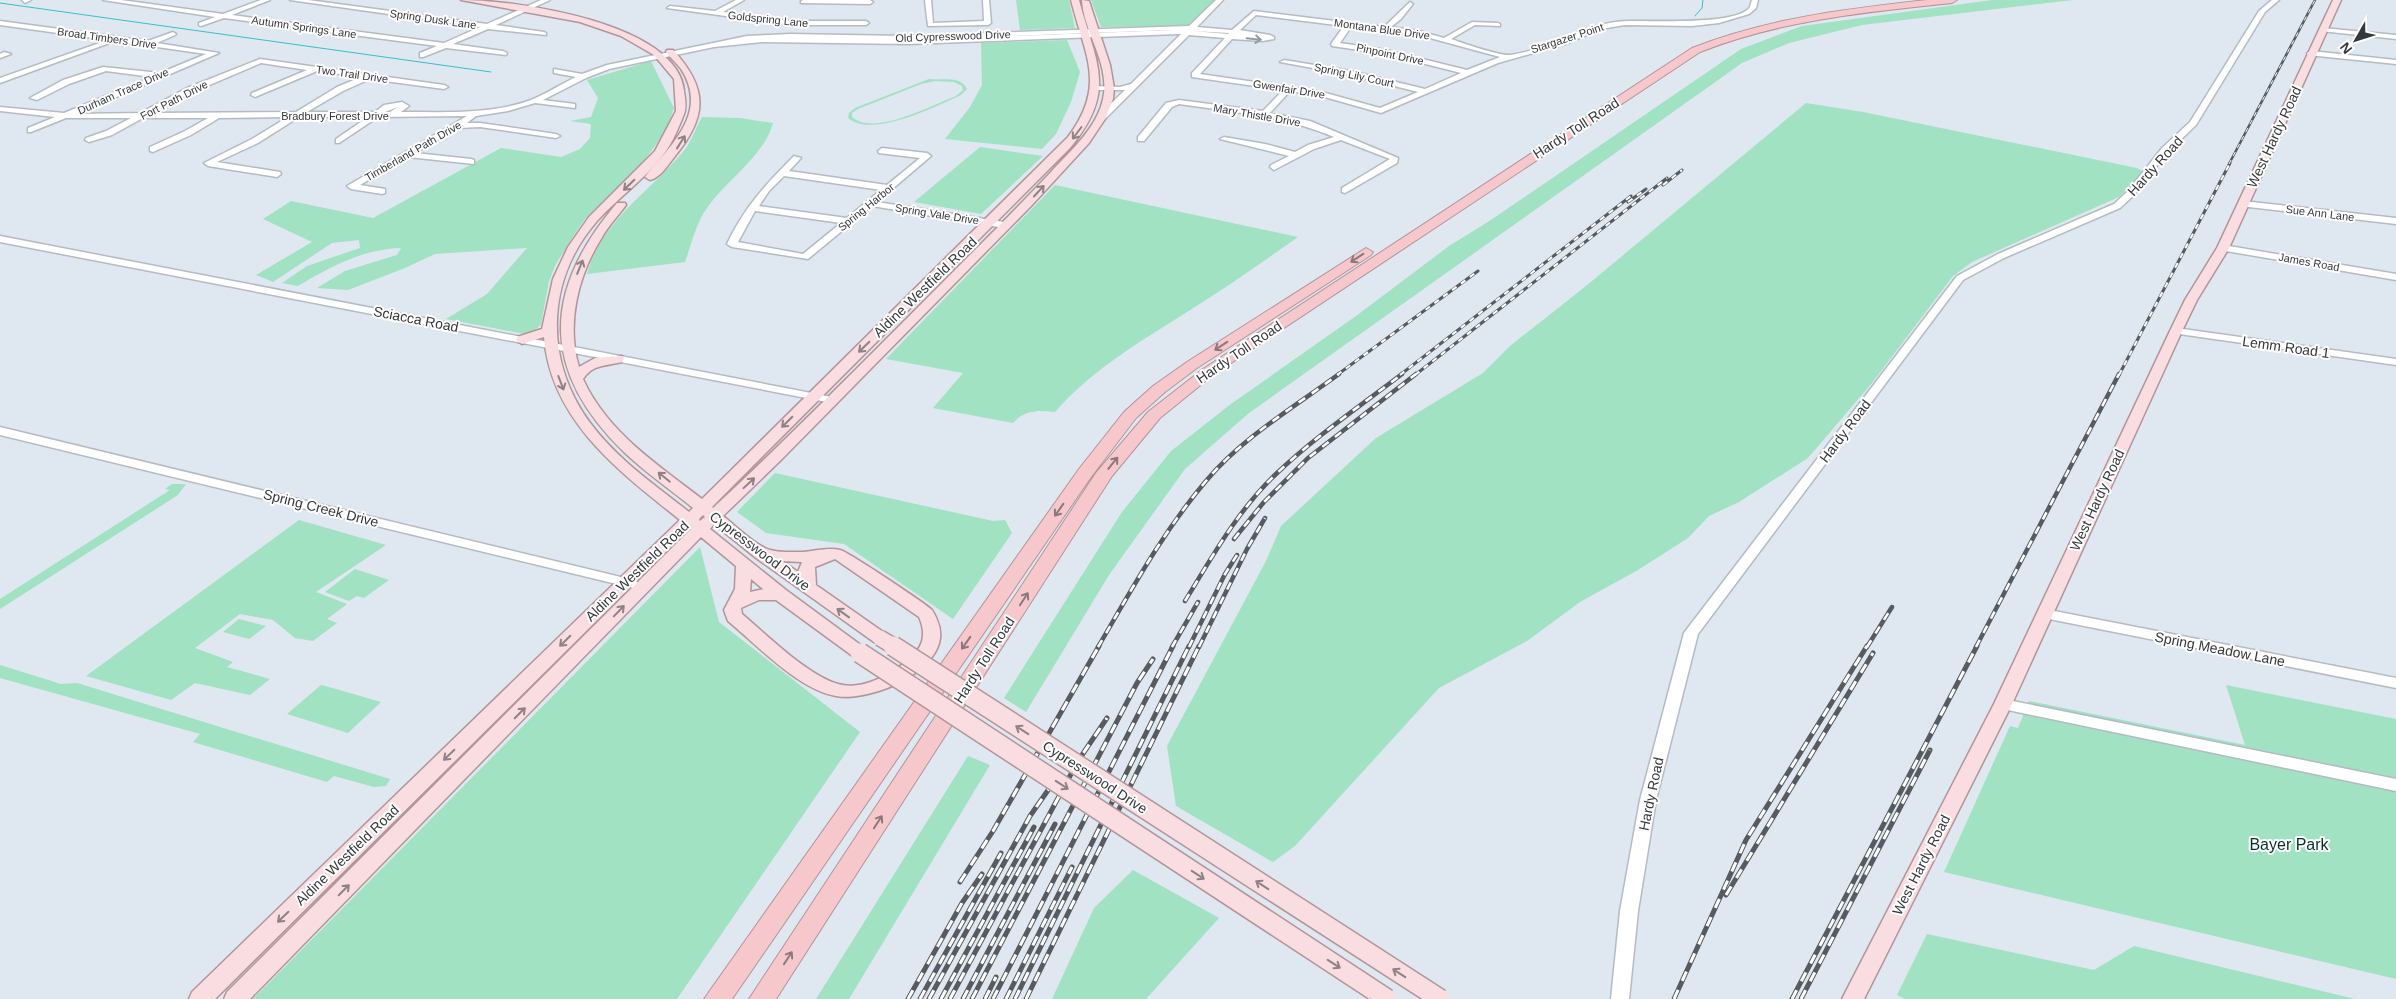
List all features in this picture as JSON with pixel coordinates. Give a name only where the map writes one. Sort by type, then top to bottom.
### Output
[{"type":"highway","name":"Hardy Toll Road","points":[[718,997],[1108,442],[1130,416],[1159,389],[1192,365],[1681,48],[1721,31],[1773,18],[1915,0]]},
{"type":"highway","name":"Hardy Toll Road","points":[[762,999],[1105,473],[1135,435],[1169,401],[1224,361],[1696,50],[1742,32],[1797,19],[1952,0]]},
{"type":"main road","name":"Cypresswood Drive","points":[[465,0],[533,6],[607,27],[642,42],[660,55],[673,70],[680,86],[682,101],[676,124],[659,152],[589,225],[572,250],[557,287],[551,322],[550,346],[568,399],[591,436],[623,469],[695,524],[780,594],[860,653],[1387,999]]},
{"type":"main road","name":"Cypresswood Drive","points":[[498,0],[617,24],[648,37],[672,53],[691,75],[694,84],[696,103],[683,141],[657,171],[625,201],[603,226],[588,249],[573,287],[568,321],[571,361],[577,378],[591,404],[610,429],[632,452],[762,554],[880,638],[1440,999]]},
{"type":"main road","name":"West Hardy Road","points":[[1853,999],[2003,704],[2176,331],[2191,300],[2223,248],[2337,0]]},
{"type":"main road","points":[[1075,2],[1085,2]]},
{"type":"main road","name":"Aldine Westfield Road","points":[[708,512],[733,478],[990,223],[1053,159],[1082,126],[1096,88],[1094,65],[1075,2]]},
{"type":"main road","name":"Aldine Westfield Road","points":[[200,999],[522,685],[624,582],[695,524],[832,400],[1085,141],[1100,119],[1108,99],[1109,88],[1106,65],[1085,2]]},
{"type":"main road","points":[[607,27],[617,24]]},
{"type":"main road","points":[[1094,65],[1106,65]]},
{"type":"main road","points":[[680,86],[694,84]]},
{"type":"main road","points":[[676,124],[690,124]]},
{"type":"main road","points":[[1053,159],[1066,161]]},
{"type":"main road","points":[[644,169],[657,171]]},
{"type":"main road","points":[[589,225],[603,226]]},
{"type":"main road","points":[[557,287],[573,287]]},
{"type":"main road","points":[[522,340],[547,331],[551,322]]},
{"type":"main road","points":[[889,322],[906,325]]},
{"type":"main road","points":[[577,378],[582,370],[592,363],[617,359]]},
{"type":"main road","points":[[591,436],[610,429]]},
{"type":"main road","points":[[681,491],[702,494],[713,491],[733,478]]},
{"type":"main road","name":"Aldine Westfield Road","points":[[235,999],[541,692],[668,560],[695,524]]},
{"type":"main road","points":[[668,560],[692,545],[709,543],[722,546]]},
{"type":"main road","points":[[744,565],[743,589],[732,610],[734,617],[818,684],[845,692],[860,691],[888,682],[910,668],[929,649],[934,639],[932,623],[922,611],[838,554],[800,557],[762,554]]},
{"type":"main road","points":[[808,586],[806,570],[809,564],[818,559],[838,554]]},
{"type":"main road","points":[[736,604],[757,595],[780,594]]},
{"type":"main road","points":[[522,685],[541,692]]},
{"type":"main road","points":[[392,811],[415,819]]},
{"type":"main road","points":[[237,962],[262,972]]},
{"type":"street","name":"Autumn Springs Lane","points":[[106,0],[503,53]]},
{"type":"street","points":[[201,24],[267,0]]},
{"type":"street","name":"Spring Dusk Lane","points":[[293,0],[544,34]]},
{"type":"street","points":[[423,55],[547,0]]},
{"type":"street","name":"Goldspring Lane","points":[[685,0],[670,8],[804,24],[869,11]]},
{"type":"street","points":[[715,14],[741,0]]},
{"type":"street","points":[[928,0],[930,25],[988,23],[986,0]]},
{"type":"street","points":[[1100,119],[1220,0]]},
{"type":"street","name":"Stargazer Point","points":[[1381,111],[1423,91],[1507,57],[1562,42],[1593,29],[1610,25],[1692,24],[1728,20],[1751,11],[1755,0]]},
{"type":"street","name":"Hardy Road","points":[[1620,999],[1629,911],[1648,800],[1691,633],[1960,278],[2001,256],[2117,206],[2131,193],[2165,150],[2194,123],[2262,11],[2276,0]]},
{"type":"street","points":[[803,2],[869,11],[858,40]]},
{"type":"street","points":[[1387,27],[1399,18],[1410,4]]},
{"type":"street","name":"Montana Blue Drive","points":[[1232,34],[1254,13],[1387,27],[1446,39],[1507,57]]},
{"type":"street","name":"Broad Timbers Drive","points":[[0,23],[214,53]]},
{"type":"street","points":[[1446,39],[1474,23],[1498,25]]},
{"type":"street","name":"Pinpoint Drive","points":[[1349,24],[1335,44],[1386,52],[1469,73]]},
{"type":"street","name":"Old Cypresswood Drive","points":[[660,55],[714,45],[762,40],[966,38],[1095,31],[1190,30],[1232,34]]},
{"type":"street","points":[[2323,30],[2396,37]]},
{"type":"street","points":[[148,44],[173,34]]},
{"type":"street","name":"Gwenfair Drive","points":[[1232,34],[1195,75],[1338,98],[1381,111]]},
{"type":"street","points":[[0,81],[115,40]]},
{"type":"street","name":"Durham Trace Drive","points":[[32,130],[158,75],[214,53]]},
{"type":"street","points":[[2311,53],[2396,62]]},
{"type":"street","name":"Bradbury Forest Drive","points":[[2,112],[16,111],[66,116],[392,116],[469,114],[508,109],[535,101],[583,76],[607,67],[660,55]]},
{"type":"street","name":"Two Trail Drive","points":[[260,61],[444,87]]},
{"type":"street","name":"Fort Path Drive","points":[[88,140],[110,133],[190,90],[260,61]]},
{"type":"street","name":"Spring Lily Court","points":[[1284,62],[1352,73],[1423,91]]},
{"type":"street","points":[[34,98],[66,82],[106,68],[158,75]]},
{"type":"street","points":[[255,95],[318,69]]},
{"type":"street","points":[[557,71],[583,76]]},
{"type":"street","points":[[277,174],[208,163],[256,141],[340,89],[370,76]]},
{"type":"street","points":[[1096,88],[1135,85]]},
{"type":"street","points":[[1265,114],[1288,89]]},
{"type":"street","points":[[535,101],[572,106]]},
{"type":"street","name":"Mary Thistle Drive","points":[[1142,139],[1173,102],[1265,114],[1307,123],[1394,158],[1394,161],[1345,190]]},
{"type":"street","points":[[339,142],[387,107],[402,104],[405,106],[392,116]]},
{"type":"street","name":"Timberland Path Drive","points":[[382,191],[351,186],[409,155],[469,119],[472,115],[469,114]]},
{"type":"street","points":[[153,149],[188,133],[214,116]]},
{"type":"street","points":[[457,126],[480,125],[556,136]]},
{"type":"street","points":[[1274,167],[1311,147],[1341,137]]},
{"type":"street","points":[[1224,139],[1264,146],[1295,156]]},
{"type":"street","name":"Spring Harbor","points":[[753,208],[742,223],[732,244],[805,257],[928,156],[882,151]]},
{"type":"street","points":[[409,155],[471,162]]},
{"type":"street","points":[[797,158],[766,189],[753,208],[849,221]]},
{"type":"street","points":[[784,173],[888,188]]},
{"type":"street","name":"Spring Vale Drive","points":[[870,203],[1004,225]]},
{"type":"street","name":"Sue Ann Lane","points":[[2243,204],[2396,222]]},
{"type":"street","name":"Sciacca Road","points":[[0,239],[832,400]]},
{"type":"street","name":"James Road","points":[[2223,248],[2396,277]]},
{"type":"street","name":"Lemm Road 1","points":[[2176,331],[2396,362]]},
{"type":"street","name":"Spring Creek Drive","points":[[0,431],[642,587]]},
{"type":"street","name":"Spring Meadow Lane","points":[[2044,614],[2396,683]]},
{"type":"street","points":[[2003,704],[2396,785]]},
{"type":"green space","points":[[1016,0],[1069,0],[1075,28],[1020,30]]},
{"type":"green space","points":[[1091,0],[1214,0],[1188,26],[1101,27]]},
{"type":"green space","points":[[1992,0],[2073,0],[1862,25],[1789,43],[1742,63],[1249,413],[1185,469],[1109,575],[1026,712],[1004,698],[1122,512],[1171,451],[1231,404],[1356,316],[1449,246],[1488,222],[1741,49],[1802,26]]},
{"type":"green space","points":[[1067,40],[1080,72],[1071,102],[1056,134],[1042,149],[945,139],[970,107],[982,85],[981,43]]},
{"type":"green space","points":[[651,61],[674,108],[666,131],[641,165],[585,219],[574,235],[556,264],[549,281],[541,324],[535,331],[525,334],[446,319],[487,294],[527,248],[435,254],[348,290],[317,288],[345,271],[397,255],[401,248],[387,249],[347,260],[298,286],[282,283],[307,266],[360,248],[359,240],[332,243],[273,282],[256,275],[312,242],[263,219],[291,201],[373,218],[501,148],[561,157],[580,149],[590,138],[591,124],[570,121],[591,117],[598,98],[587,80]]},
{"type":"green space","points":[[929,79],[955,80],[967,89],[961,95],[921,113],[888,123],[873,125],[859,123],[848,118],[849,113],[855,108]],"holes":[[[935,81],[954,82],[962,86],[963,90],[956,96],[918,112],[888,122],[862,122],[852,117],[852,113],[858,109],[921,84]]]},
{"type":"green space","points":[[1806,103],[1863,112],[2137,168],[2144,172],[2119,197],[1972,262],[1953,276],[1872,383],[1808,458],[1739,502],[1709,516],[1688,538],[1638,570],[1580,602],[1527,641],[1439,688],[1295,846],[1273,862],[1176,806],[1167,746],[1266,561],[1281,526],[1376,438],[1483,373],[1510,346],[1586,286]]},
{"type":"green space","points":[[702,117],[740,118],[773,123],[768,136],[753,158],[715,197],[703,214],[685,262],[587,274],[594,255],[604,237],[616,221],[686,148]]},
{"type":"green space","points":[[980,147],[1043,156],[981,214],[914,202]]},
{"type":"green space","points":[[1055,185],[1298,237],[1223,289],[1122,354],[1087,381],[1055,412],[1027,413],[1013,423],[933,408],[963,373],[886,359]]},
{"type":"green space","points":[[775,473],[993,521],[1005,520],[1012,533],[953,619],[844,544],[766,533],[737,512]]},
{"type":"green space","points":[[172,484],[186,484],[178,495],[0,609],[0,599],[170,490],[165,489]]},
{"type":"green space","points":[[299,520],[386,545],[316,592],[347,604],[327,619],[337,623],[313,641],[295,638],[273,620],[240,614],[195,648],[233,662],[227,667],[270,679],[250,695],[195,683],[171,700],[86,676]]},
{"type":"green space","points":[[700,547],[719,622],[860,732],[677,999],[253,999]]},
{"type":"green space","points":[[355,569],[389,580],[364,598],[357,596],[349,601],[325,592]]},
{"type":"green space","points":[[239,619],[266,626],[249,639],[223,632]]},
{"type":"green space","points":[[0,665],[61,684],[77,683],[390,779],[386,786],[374,787],[334,776],[327,782],[193,742],[200,734],[0,678]]},
{"type":"green space","points":[[321,685],[381,702],[348,733],[287,714]]},
{"type":"green space","name":"Bayer Park","points":[[2226,685],[2396,719],[2396,979],[1944,872],[2010,726],[2018,728],[2029,701],[2245,745]]},
{"type":"green space","points":[[968,756],[990,765],[849,999],[816,999]]},
{"type":"green space","points":[[1133,870],[1219,918],[1146,999],[1052,999],[1094,908]]},
{"type":"green space","points":[[1927,934],[2094,970],[2134,946],[2355,999],[1905,999],[1897,995]]},
{"type":"waterway","points":[[1695,16],[1702,8],[1703,0]]},
{"type":"waterway","points":[[0,3],[491,72]]},
{"type":"railway","points":[[2229,164],[2315,0]]},
{"type":"railway","points":[[2119,375],[2230,163]]},
{"type":"railway","points":[[1663,185],[1682,170]]},
{"type":"railway","points":[[1415,375],[1667,178]]},
{"type":"railway","points":[[1628,202],[1646,189]]},
{"type":"railway","points":[[1400,375],[1631,196]]},
{"type":"railway","points":[[1337,375],[1478,271]]},
{"type":"railway","points":[[1098,647],[1161,541],[1190,501],[1220,465],[1252,437],[1339,374]]},
{"type":"railway","points":[[1185,601],[1226,534],[1262,488],[1306,447],[1402,374]]},
{"type":"railway","points":[[1234,539],[1264,502],[1308,458],[1416,374]]},
{"type":"railway","points":[[1976,647],[2119,374]]},
{"type":"railway","points":[[1199,647],[1247,549],[1265,518]]},
{"type":"railway","points":[[1189,647],[1225,574],[1237,555]]},
{"type":"railway","points":[[1172,647],[1198,602]]},
{"type":"railway","points":[[1867,647],[1892,607]]},
{"type":"railway","points":[[960,882],[993,831],[1099,646]]},
{"type":"railway","points":[[993,999],[1173,646]]},
{"type":"railway","points":[[1015,999],[1189,646]]},
{"type":"railway","points":[[1026,999],[1199,646]]},
{"type":"railway","points":[[1674,999],[1746,840],[1867,646]]},
{"type":"railway","points":[[1792,999],[1977,646]]},
{"type":"railway","points":[[1726,895],[1873,653]]},
{"type":"railway","points":[[972,999],[1137,683],[1153,659]]},
{"type":"railway","points":[[950,999],[1078,761],[1107,718]]},
{"type":"railway","points":[[1801,999],[1930,750]]},
{"type":"railway","points":[[929,999],[1030,816],[1053,783]]},
{"type":"railway","points":[[963,999],[1055,824]]},
{"type":"railway","points":[[941,999],[1034,827]]},
{"type":"railway","points":[[920,999],[1001,853]]},
{"type":"railway","points":[[1006,999],[1072,867]]},
{"type":"railway","points":[[908,999],[962,903],[982,874]]},
{"type":"railway","points":[[985,999],[996,977]]}]
